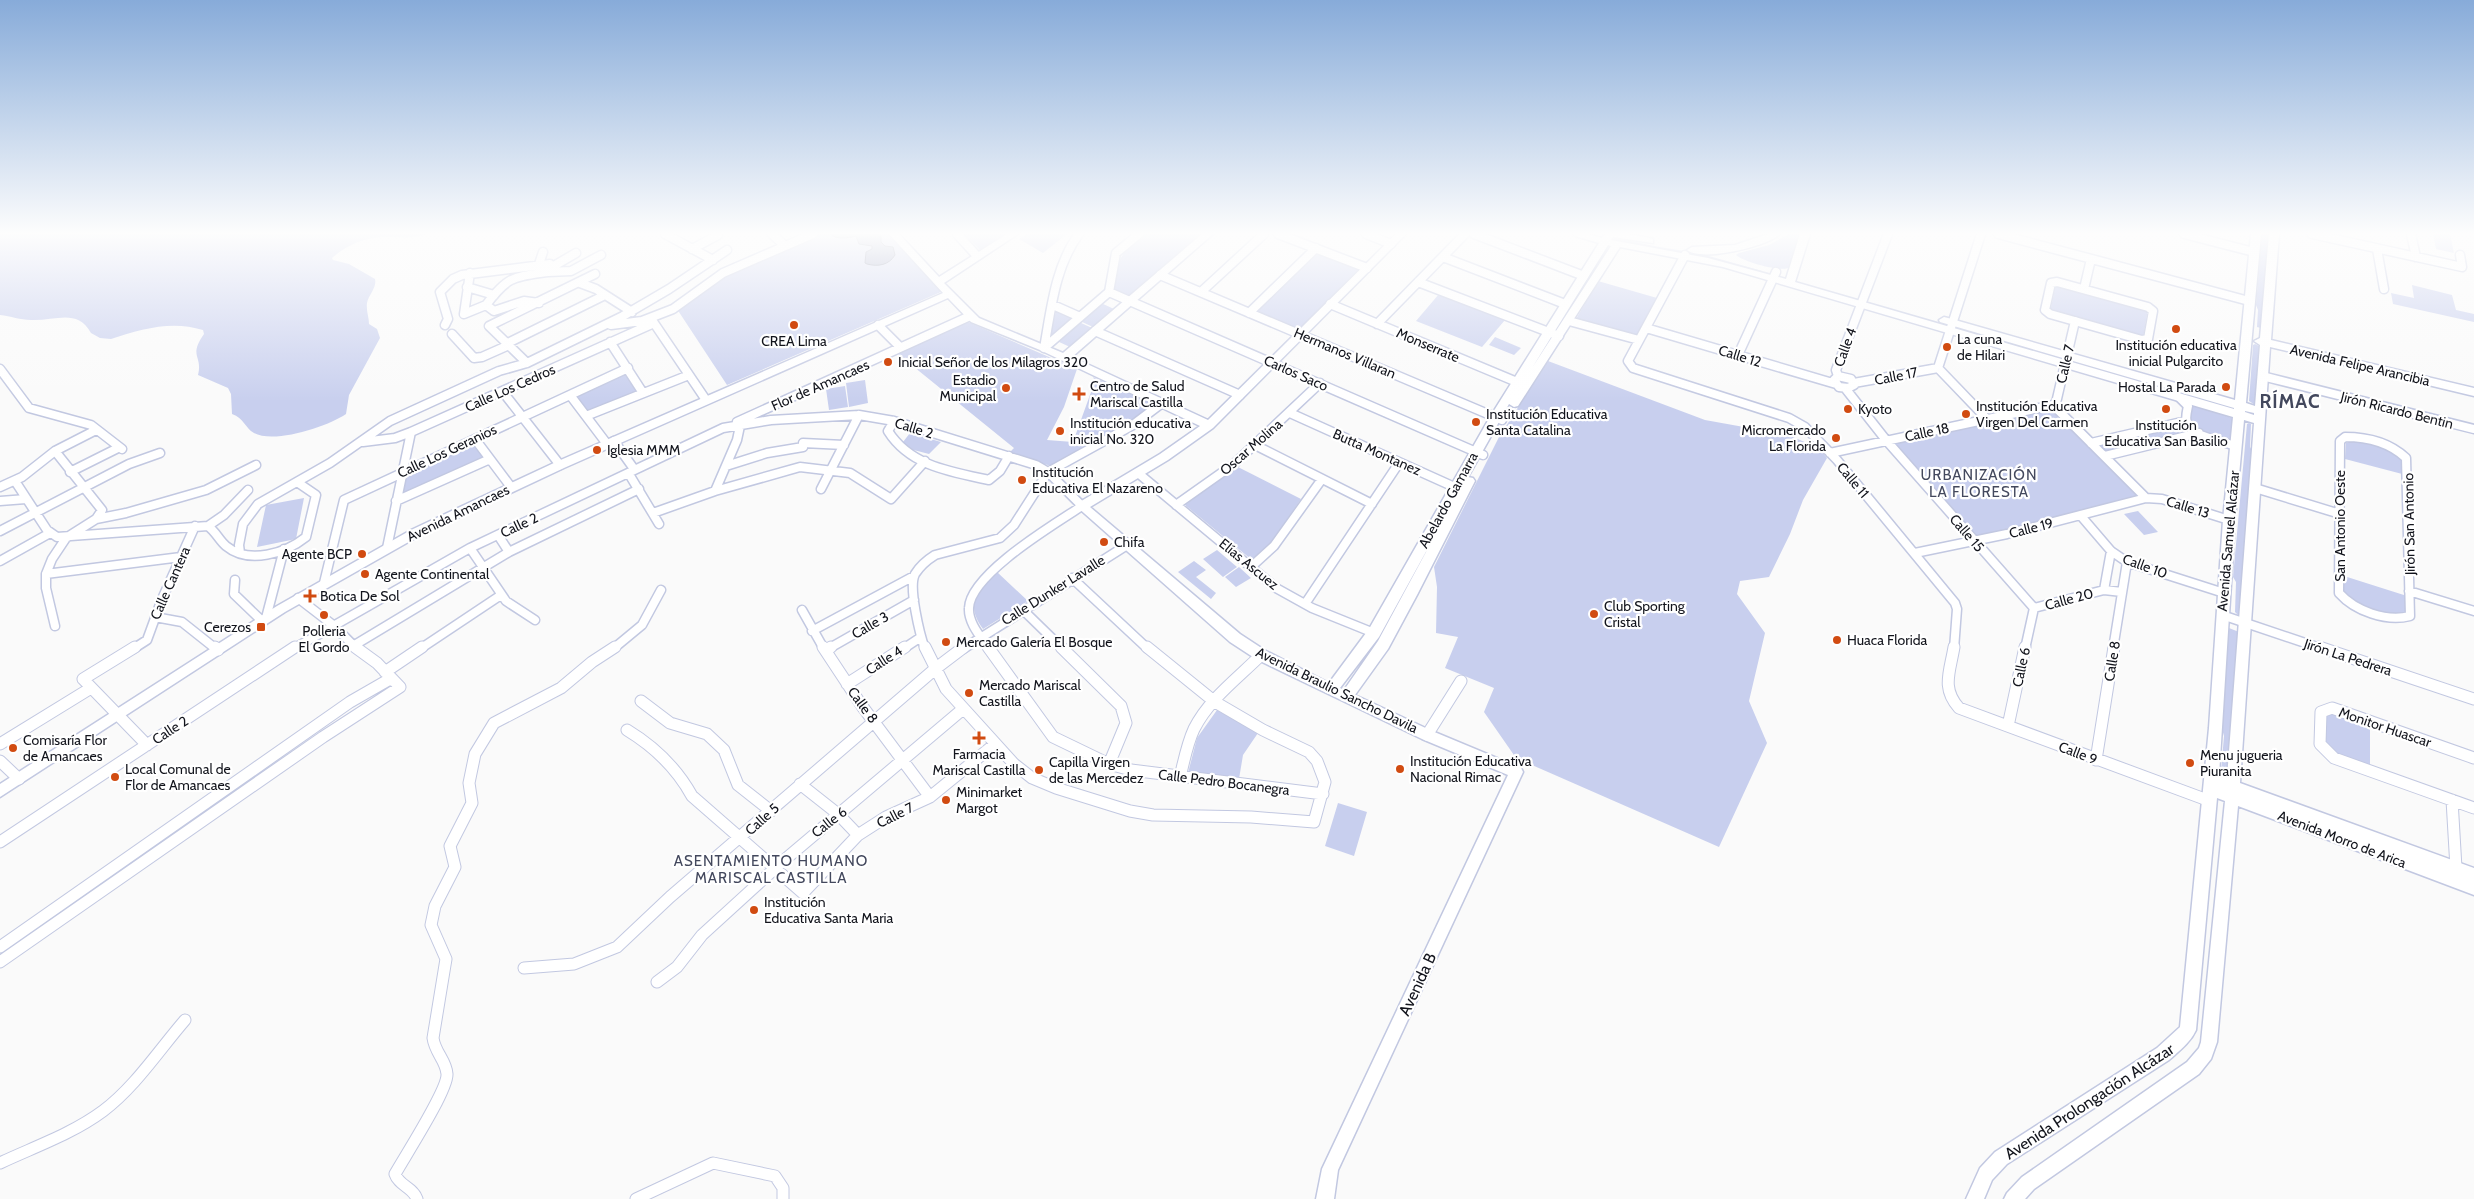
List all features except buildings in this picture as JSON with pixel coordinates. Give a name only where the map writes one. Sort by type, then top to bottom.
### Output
[{"type":"street","points":[[442,290],[440,292],[448,319],[445,326]]},
{"type":"street","points":[[467,290],[464,314],[486,305],[498,290]]},
{"type":"street","points":[[478,290],[494,294]]},
{"type":"street","points":[[527,363],[489,326],[566,290]]},
{"type":"street","points":[[597,290],[632,312]]},
{"type":"street","points":[[240,553],[239,545],[243,524],[252,509],[275,493],[297,482],[362,442],[390,421],[499,371],[527,363],[632,312],[666,290]]},
{"type":"street","points":[[602,326],[652,321],[685,302],[701,290]]},
{"type":"street","points":[[945,290],[970,316],[1210,425]]},
{"type":"street","points":[[1044,348],[1057,290]]},
{"type":"street","points":[[1064,358],[1143,290]]},
{"type":"street","name":"Hermanos Villaran","points":[[1196,290],[1499,418]]},
{"type":"street","points":[[1249,313],[1273,290]]},
{"type":"street","points":[[1082,506],[1138,473],[1210,425],[1344,290]]},
{"type":"street","points":[[1377,324],[1410,290]]},
{"type":"street","points":[[1439,290],[1553,334]]},
{"type":"street","points":[[1529,290],[1565,304]]},
{"type":"street","name":"Abelardo Gamarra","points":[[1332,689],[1374,633],[1400,586],[1460,490],[1499,418],[1553,334],[1565,304],[1575,290]]},
{"type":"street","name":"Abelardo Gamarra","points":[[1553,334],[1569,321],[1585,290]]},
{"type":"street","points":[[1569,321],[1639,340],[1668,290]]},
{"type":"street","points":[[1738,355],[1768,290]]},
{"type":"street","points":[[1824,290],[2258,416]]},
{"type":"street","name":"Calle 4","points":[[1837,380],[1836,370],[1866,290]]},
{"type":"street","points":[[1963,290],[1938,368],[1987,419]]},
{"type":"street","points":[[2050,290],[2045,310],[2050,314],[2142,340],[2148,339],[2152,311],[2148,307],[2087,290]]},
{"type":"street","points":[[2207,290],[2249,301]]},
{"type":"street","name":"Avenida Samuel Alcázar","points":[[2211,790],[2229,520],[2248,333],[2250,290]]},
{"type":"street","name":"Avenida Samuel Alcázar","points":[[2233,792],[2255,488],[2258,416],[2269,290]]},
{"type":"street","points":[[1044,348],[1109,292]]},
{"type":"street","name":"Carlos Saco","points":[[1109,292],[1480,453]]},
{"type":"street","name":"Avenida Amancaes","points":[[0,792],[298,598],[387,548],[511,487],[949,294]]},
{"type":"street","points":[[452,334],[474,358],[509,344],[604,296]]},
{"type":"street","points":[[486,305],[494,311],[524,301],[539,303]]},
{"type":"street","name":"Monserrate","points":[[1330,304],[1521,384]]},
{"type":"street","points":[[1053,305],[1080,317]]},
{"type":"street","points":[[623,316],[624,321],[632,323]]},
{"type":"street","name":"Flor de Amancaes","points":[[723,428],[892,353],[900,346],[970,316]]},
{"type":"street","points":[[652,321],[706,400]]},
{"type":"street","name":"Calle Los Cedros","points":[[362,442],[395,438],[411,432],[503,392],[652,321]]},
{"type":"street","name":"Calle 7","points":[[2053,405],[2056,403],[2075,321]]},
{"type":"street","points":[[878,325],[900,346]]},
{"type":"street","name":"Calle 12","points":[[1646,328],[1738,355],[1837,380]]},
{"type":"street","points":[[1096,331],[1240,394]]},
{"type":"street","name":"Avenida Felipe Arancibia","points":[[2248,333],[2474,392]]},
{"type":"street","name":"Avenida Felipe Arancibia","points":[[2265,338],[2474,384]]},
{"type":"street","name":"Calle 11","points":[[1639,340],[1628,361],[1633,368],[1789,418],[1805,427],[1830,453],[1915,553],[1950,596],[1957,609],[1956,634],[1946,688],[1950,698]]},
{"type":"street","points":[[610,342],[644,393]]},
{"type":"street","points":[[2066,360],[2180,398],[2240,410]]},
{"type":"street","name":"Calle Los Geranios","points":[[324,583],[344,500],[628,368]]},
{"type":"street","name":"Calle 17","points":[[1844,388],[1852,387],[1854,383],[1938,368]]},
{"type":"street","points":[[0,370],[29,408],[91,425],[120,448],[70,472]]},
{"type":"street","points":[[586,416],[690,375]]},
{"type":"street","name":"Jirón Ricardo Bentin","points":[[2262,376],[2474,429]]},
{"type":"street","points":[[1844,388],[1837,380],[1848,377],[1854,383]]},
{"type":"street","name":"Oscar Molina","points":[[1176,505],[1234,464],[1290,414],[1320,383]]},
{"type":"street","name":"Calle 15","points":[[1844,388],[1886,440],[2034,608]]},
{"type":"street","points":[[503,392],[560,465]]},
{"type":"street","points":[[570,395],[586,416],[611,442],[632,472],[639,489],[659,524]]},
{"type":"street","points":[[2180,398],[2188,406],[2187,425],[2199,434],[2226,441],[2236,448]]},
{"type":"street","points":[[812,630],[914,576],[919,568],[935,555],[1000,538],[1015,524],[1037,483],[1048,472],[1133,425],[1162,403]]},
{"type":"street","points":[[2053,405],[2146,498]]},
{"type":"street","name":"Calle 18","points":[[1830,453],[2053,405]]},
{"type":"street","name":"Butta Montanez","points":[[1290,414],[1460,490]]},
{"type":"street","points":[[822,489],[830,470],[860,416]]},
{"type":"street","name":"Calle 2","points":[[0,842],[306,640],[470,548],[723,428],[796,418],[860,416],[894,421],[1036,465],[1048,472],[1082,506]]},
{"type":"street","points":[[894,421],[888,430],[889,434],[904,451],[960,474],[990,480],[1000,471],[1009,456]]},
{"type":"street","points":[[2091,443],[2186,421]]},
{"type":"street","points":[[715,491],[737,440],[740,426]]},
{"type":"street","points":[[0,487],[30,472],[55,451],[96,430]]},
{"type":"street","points":[[387,548],[411,432]]},
{"type":"street","points":[[2104,456],[2199,434]]},
{"type":"street","points":[[2340,441],[2345,437],[2352,437],[2373,442],[2392,447],[2406,458]]},
{"type":"street","points":[[475,439],[511,487]]},
{"type":"street","name":"San Antonio Oeste","points":[[2340,441],[2339,593],[2343,599],[2352,605],[2391,618],[2398,620],[2410,616]]},
{"type":"street","points":[[726,466],[767,453],[803,445],[844,445]]},
{"type":"street","points":[[1255,445],[1372,504]]},
{"type":"street","points":[[55,451],[102,510],[96,519]]},
{"type":"street","points":[[0,530],[137,460],[160,453]]},
{"type":"street","name":"Jirón San Antonio","points":[[2406,458],[2410,616]]},
{"type":"street","points":[[396,501],[490,459]]},
{"type":"street","points":[[653,513],[715,491],[800,467],[850,473],[891,499],[925,461]]},
{"type":"street","points":[[1305,604],[1399,462]]},
{"type":"street","points":[[55,626],[46,588],[46,574],[52,559],[66,538],[96,519],[126,514],[206,490],[256,465]]},
{"type":"street","name":"Elías Ascuez","points":[[1138,473],[1276,588],[1305,604],[1374,633]]},
{"type":"street","points":[[1251,567],[1274,546],[1322,479]]},
{"type":"street","points":[[15,481],[50,533],[66,538],[208,526],[224,515],[248,490]]},
{"type":"street","points":[[208,526],[226,546],[240,553],[259,554],[284,549],[306,537],[316,499],[314,493],[297,482]]},
{"type":"street","points":[[2255,488],[2340,514]]},
{"type":"street","points":[[353,646],[509,552],[639,489]]},
{"type":"street","name":"Abelardo Gamarra","points":[[1347,696],[1383,646],[1413,592],[1460,490]]},
{"type":"street","name":"Calle 19","points":[[1915,553],[2080,516],[2146,498]]},
{"type":"street","name":"Calle 13","points":[[2146,498],[2162,499],[2229,520]]},
{"type":"street","points":[[0,501],[26,499]]},
{"type":"street","name":"Avenida Braulio Sancho Davila","points":[[1082,506],[1235,638],[1261,656],[1427,734],[1516,772]]},
{"type":"street","name":"Calle Pedro Bocanegra","points":[[1082,506],[992,570],[976,586],[969,603],[969,612],[980,636],[1053,737],[1109,764],[1180,777],[1323,794]]},
{"type":"street","name":"Calle 10","points":[[2080,516],[2111,550],[2127,562],[2224,593]]},
{"type":"street","name":"Calle Cantera","points":[[91,688],[84,679],[147,640],[155,617],[195,526]]},
{"type":"street","points":[[0,561],[50,533]]},
{"type":"street","points":[[498,535],[509,552]]},
{"type":"street","name":"Calle Dunker Lavalle","points":[[935,669],[980,636],[1127,544]]},
{"type":"street","points":[[470,548],[484,566],[501,595],[535,620]]},
{"type":"street","points":[[235,580],[234,594],[264,620],[284,549]]},
{"type":"street","name":"Calle 20","points":[[2104,590],[2111,550]]},
{"type":"street","points":[[46,574],[181,557]]},
{"type":"street","name":"Calle 8","points":[[2096,760],[2127,562]]},
{"type":"street","points":[[914,576],[914,600],[921,637],[946,689],[995,744],[1032,778],[1056,788],[1130,811],[1153,815],[1251,817],[1314,822],[1325,782],[1317,761],[1309,752],[1263,730],[1215,702],[1156,656],[1072,578]]},
{"type":"street","points":[[1400,586],[1413,592]]},
{"type":"street","points":[[417,1199],[412,1190],[399,1182],[395,1174],[432,1111],[447,1076],[445,1064],[435,1051],[433,1038],[446,959],[433,930],[431,919],[455,867],[450,846],[472,803],[469,783],[475,754],[498,720],[561,688],[592,662],[636,632],[646,619],[660,590]]},
{"type":"street","name":"Calle 20","points":[[2034,608],[2104,590],[2122,592]]},
{"type":"street","name":"Jirón San Antonio","points":[[2409,591],[2474,611]]},
{"type":"street","points":[[0,947],[501,595]]},
{"type":"street","points":[[0,962],[323,737],[400,686],[387,676],[377,663],[353,646],[333,625],[298,598]]},
{"type":"street","name":"Calle 3","points":[[826,650],[914,600]]},
{"type":"street","name":"Calle 6","points":[[2008,726],[2034,608]]},
{"type":"street","name":"Calle 8","points":[[802,610],[812,630],[847,684],[930,796]]},
{"type":"street","points":[[1023,610],[1072,655],[1120,706],[1126,723],[1109,764]]},
{"type":"street","name":"Jirón La Pedrera","points":[[2222,615],[2474,699]]},
{"type":"street","points":[[155,617],[171,616],[182,619],[218,650]]},
{"type":"street","name":"Calle 4","points":[[847,684],[921,637]]},
{"type":"street","points":[[1180,777],[1194,729],[1215,702],[1261,656]]},
{"type":"street","name":"Calle 5","points":[[524,968],[574,964],[617,947],[663,904],[800,784],[935,669]]},
{"type":"street","points":[[1427,734],[1461,681]]},
{"type":"street","points":[[0,744],[91,688],[147,745]]},
{"type":"street","name":"Calle 9","points":[[1950,698],[1959,708],[2096,760],[2211,790]]},
{"type":"street","points":[[641,701],[670,723],[706,734],[724,750],[738,785],[771,810]]},
{"type":"street","name":"Monitor Huascar","points":[[2474,758],[2332,708],[2320,712],[2320,744],[2334,758],[2474,808]]},
{"type":"street","name":"Calle 6","points":[[657,982],[688,956],[702,935],[838,814],[963,709]]},
{"type":"street","points":[[627,730],[649,743],[668,759],[682,777],[692,796],[775,870]]},
{"type":"street","name":"Calle 7","points":[[775,870],[802,893],[858,835],[886,817],[930,796],[995,744]]},
{"type":"street","points":[[0,761],[19,779]]},
{"type":"street","name":"Avenida B","points":[[1326,1199],[1325,1188],[1330,1169],[1516,772]]},
{"type":"street","points":[[800,784],[838,814],[858,835]]},
{"type":"street","name":"Avenida Morro de Arica","points":[[2211,790],[2233,792],[2474,875]]},
{"type":"street","name":"Avenida Prolongación Alcázar","points":[[1975,1199],[1986,1174],[2001,1158],[2178,1042],[2188,1030],[2200,926],[2211,790]]},
{"type":"street","name":"Avenida Morro de Arica","points":[[2233,792],[2474,888]]},
{"type":"street","name":"Avenida Prolongación Alcázar","points":[[2013,1199],[2028,1183],[2193,1068],[2205,1053],[2209,1042],[2221,934],[2233,792]]},
{"type":"street","points":[[2452,800],[2456,868]]},
{"type":"street","points":[[2200,926],[2221,934]]},
{"type":"street","points":[[0,1163],[78,1126],[104,1110],[119,1096],[185,1020]]},
{"type":"street","points":[[636,1199],[713,1163],[775,1176],[783,1188],[783,1199]]},
{"type":"shaded area","points":[[0,290],[373,290],[367,303],[369,324],[377,329],[380,338],[349,395],[346,414],[314,429],[300,433],[263,436],[251,431],[239,418],[232,414],[231,394],[228,388],[198,375],[199,363],[196,352],[204,334],[203,330],[180,326],[157,327],[111,339],[100,338],[91,333],[85,325],[72,318],[27,320],[0,315]]},
{"type":"shaded area","points":[[703,290],[939,290],[941,292],[727,385],[677,309]]},
{"type":"shaded area","points":[[1111,290],[1138,290],[1128,298]]},
{"type":"shaded area","points":[[1277,290],[1338,290],[1299,330],[1255,312]]},
{"type":"shaded area","points":[[1593,290],[1629,290],[1657,298],[1637,338],[1576,319]]},
{"type":"shaded area","points":[[2055,290],[2078,290],[2148,309],[2143,338],[2050,312]]},
{"type":"shaded area","points":[[2257,290],[2264,290],[2261,328],[2257,327],[2258,310],[2256,305]]},
{"type":"shaded area","points":[[2413,290],[2432,290],[2452,295],[2456,310],[2474,314],[2474,322],[2393,304],[2391,293],[2414,298]]},
{"type":"shaded area","points":[[1439,294],[1505,320],[1482,347],[1416,321]]},
{"type":"shaded area","points":[[1101,303],[1114,309],[1093,327],[1080,321]]},
{"type":"shaded area","points":[[1056,311],[1073,318],[1052,336],[1050,335]]},
{"type":"shaded area","name":"Estadio Municipal","points":[[968,322],[1077,369],[1064,407],[1047,440],[1073,442],[1095,381],[1093,377],[1154,404],[1130,422],[1051,466],[1009,453],[1014,448],[898,354]]},
{"type":"shaded area","points":[[1079,322],[1092,328],[1070,347],[1057,341]]},
{"type":"shaded area","points":[[1495,337],[1521,348],[1514,355],[1489,345]]},
{"type":"shaded area","points":[[2253,345],[2261,347],[2255,405],[2249,401]]},
{"type":"shaded area","name":"Club Sporting Cristal","points":[[1548,361],[1705,420],[1788,435],[1819,448],[1827,458],[1803,500],[1790,534],[1769,577],[1740,581],[1737,594],[1765,633],[1749,701],[1767,743],[1719,847],[1516,758],[1484,712],[1494,688],[1445,668],[1458,637],[1436,633],[1437,587],[1434,567],[1499,437]]},
{"type":"shaded area","points":[[625,372],[638,392],[588,413],[574,395]]},
{"type":"shaded area","points":[[865,380],[868,403],[849,407],[846,383]]},
{"type":"shaded area","points":[[845,386],[848,407],[829,410],[826,389]]},
{"type":"shaded area","points":[[2191,404],[2232,418],[2235,421],[2232,440],[2200,431],[2189,421]]},
{"type":"shaded area","points":[[2050,407],[2136,492],[2136,496],[1975,537],[1892,444]]},
{"type":"shaded area","points":[[2247,424],[2251,424],[2250,447],[2253,452],[2240,614],[2238,615],[2235,612],[2236,582],[2233,577]]},
{"type":"shaded area","points":[[2183,425],[2192,432],[2107,453],[2099,447],[2099,445]]},
{"type":"shaded area","points":[[910,433],[941,442],[929,454],[906,448],[903,442]]},
{"type":"shaded area","points":[[2355,440],[2393,451],[2403,458],[2406,475],[2345,459],[2346,443]]},
{"type":"shaded area","points":[[472,442],[485,459],[402,496],[405,473]]},
{"type":"shaded area","points":[[1236,466],[1301,499],[1272,542],[1252,560],[1185,505]]},
{"type":"shaded area","points":[[304,498],[296,539],[257,547],[266,505]]},
{"type":"shaded area","points":[[2138,511],[2158,532],[2144,535],[2124,514]]},
{"type":"shaded area","points":[[1217,550],[1237,567],[1223,577],[1203,559]]},
{"type":"shaded area","points":[[1194,561],[1206,570],[1196,577],[1216,593],[1211,599],[1178,572]]},
{"type":"shaded area","points":[[1239,567],[1251,578],[1236,587],[1225,577]]},
{"type":"shaded area","points":[[997,572],[1028,601],[983,629],[974,612],[974,605],[979,592]]},
{"type":"shaded area","points":[[2344,576],[2407,596],[2408,616],[2403,618],[2357,606],[2342,593]]},
{"type":"shaded area","points":[[2229,628],[2239,632],[2227,773],[2221,772]]},
{"type":"shaded area","points":[[1217,710],[1258,733],[1243,755],[1239,779],[1188,773],[1197,738]]},
{"type":"shaded area","points":[[2332,712],[2370,725],[2370,769],[2335,755],[2324,744],[2324,714]]},
{"type":"shaded area","points":[[1338,803],[1367,812],[1354,856],[1325,846]]},
{"type":"place","name":"CREA Lima","points":[[794,325]]},
{"type":"place","name":"Institución educativa inicial Pulgarcito","points":[[2176,329]]},
{"type":"place","name":"La cuna de Hilari","points":[[1947,347]]},
{"type":"place","name":"Inicial Señor de los Milagros 320","points":[[888,362]]},
{"type":"place","name":"Hostal La Parada","points":[[2226,387]]},
{"type":"place","name":"Estadio Municipal","points":[[1006,388]]},
{"type":"place","name":"Centro de Salud Mariscal Castilla","points":[[1079,394]]},
{"type":"place","name":"Kyoto","points":[[1848,409]]},
{"type":"place","name":"Institución Educativa San Basilio","points":[[2166,409]]},
{"type":"place","name":"Institución Educativa Virgen Del Carmen","points":[[1966,414]]},
{"type":"place","name":"Institución Educativa Santa Catalina","points":[[1476,422]]},
{"type":"place","name":"Institución educativa inicial No. 320","points":[[1060,431]]},
{"type":"place","name":"Micromercado La Florida","points":[[1836,438]]},
{"type":"place","name":"Iglesia MMM","points":[[597,450]]},
{"type":"place","name":"Institución Educativa El Nazareno","points":[[1022,480]]},
{"type":"place","name":"Chifa","points":[[1104,542]]},
{"type":"place","name":"Agente BCP","points":[[362,554]]},
{"type":"place","name":"Agente Continental","points":[[365,574]]},
{"type":"place","name":"Botica De Sol","points":[[310,596]]},
{"type":"place","name":"Club Sporting Cristal","points":[[1594,614]]},
{"type":"place","name":"Polleria El Gordo","points":[[324,615]]},
{"type":"place","name":"Cerezos","points":[[261,627]]},
{"type":"place","name":"Huaca Florida","points":[[1837,640]]},
{"type":"place","name":"Mercado Galería El Bosque","points":[[946,642]]},
{"type":"place","name":"Mercado Mariscal Castilla","points":[[969,693]]},
{"type":"place","name":"Farmacia Mariscal Castilla","points":[[979,738]]},
{"type":"place","name":"Comisaría Flor de Amancaes","points":[[13,748]]},
{"type":"place","name":"Menu jugueria Piuranita","points":[[2190,763]]},
{"type":"place","name":"Institución Educativa Nacional Rimac","points":[[1400,769]]},
{"type":"place","name":"Capilla Virgen de las Mercedez","points":[[1039,770]]},
{"type":"place","name":"Local Comunal de Flor de Amancaes","points":[[115,777]]},
{"type":"place","name":"Minimarket Margot","points":[[946,800]]},
{"type":"place","name":"Institución Educativa Santa Maria","points":[[754,910]]},
{"type":"district","name":"RÍMAC","points":[[2290,401]]},
{"type":"district","name":"URBANIZACIÓN LA FLORESTA","points":[[1979,484]]},
{"type":"district","name":"ASENTAMIENTO HUMANO MARISCAL CASTILLA","points":[[771,870]]}]
